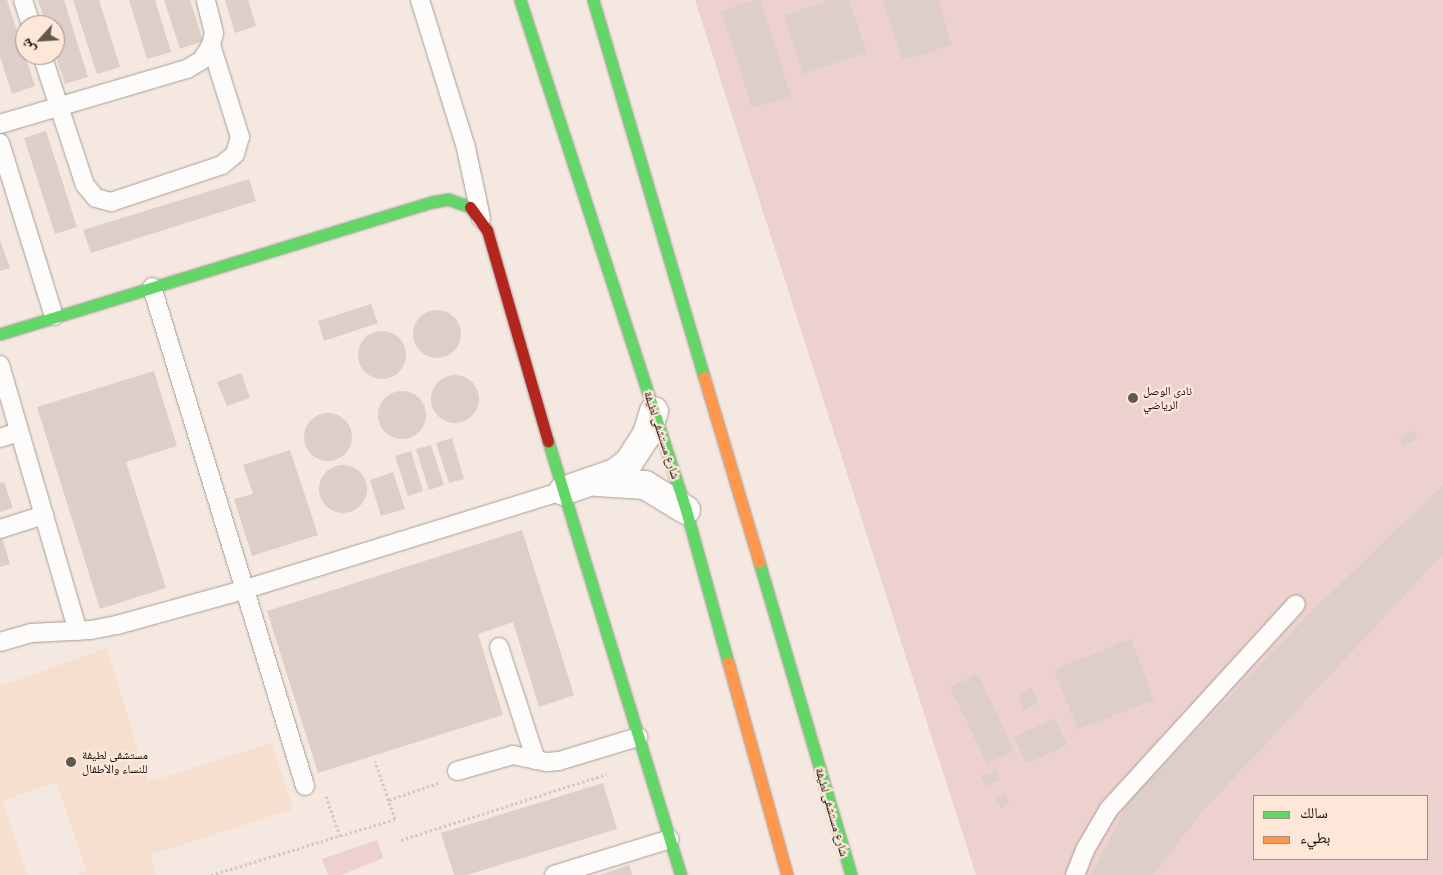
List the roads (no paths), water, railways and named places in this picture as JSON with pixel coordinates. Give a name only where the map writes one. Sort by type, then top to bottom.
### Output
[{"type":"main road","name":"شارع مستشفى لطيفة","points":[[520,0],[686,510],[787,875]]},
{"type":"main road","name":"شارع مستشفى لطيفة","points":[[593,0],[850,875]]},
{"type":"main road","points":[[0,334],[54,316],[448,199],[462,202],[481,218],[681,875]]},
{"type":"street","points":[[563,491],[593,482],[629,462],[647,434],[654,411]]},
{"type":"street","points":[[593,482],[616,481],[645,485],[686,510]]},
{"type":"lane","points":[[23,0],[28,15]]},
{"type":"lane","points":[[0,124],[187,69],[202,60],[212,45],[214,33],[206,0]]},
{"type":"lane","points":[[420,0],[466,148],[481,218]]},
{"type":"lane","points":[[45,65],[85,185],[103,201],[119,201],[222,165],[236,154],[240,137],[212,45]]},
{"type":"lane","points":[[0,143],[54,316]]},
{"type":"lane","points":[[152,287],[243,590],[305,786]]},
{"type":"lane","points":[[0,365],[78,631]]},
{"type":"lane","points":[[0,438],[20,432]]},
{"type":"lane","points":[[0,642],[31,633],[78,631],[110,626],[243,590],[563,491]]},
{"type":"lane","points":[[0,529],[44,515]]},
{"type":"lane","points":[[1076,875],[1086,848],[1109,809],[1296,604]]},
{"type":"lane","points":[[499,647],[536,760]]},
{"type":"lane","points":[[457,772],[512,754],[536,760],[559,761],[638,736]]},
{"type":"lane","points":[[554,875],[670,839]]},
{"type":"place","name":"نادي الوصل الرياضي","points":[[1133,398]]},
{"type":"place","name":"مستشفى لطيفة للنساء والأطفال","points":[[71,762]]}]
